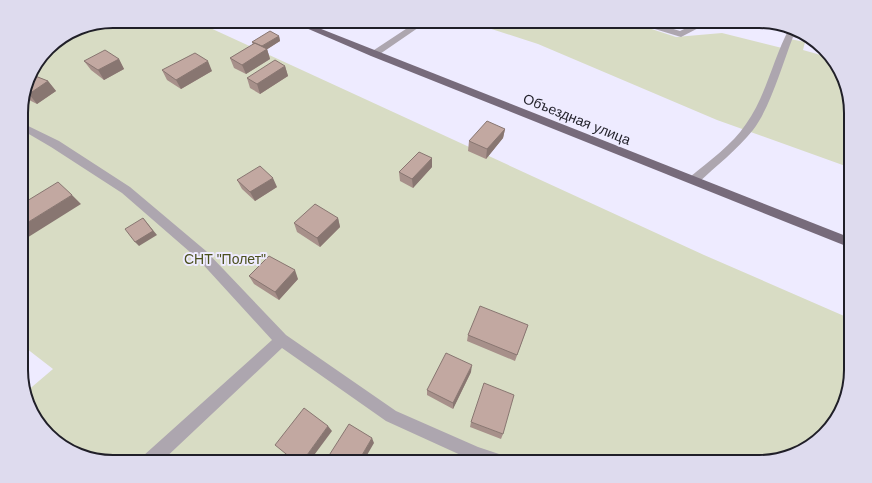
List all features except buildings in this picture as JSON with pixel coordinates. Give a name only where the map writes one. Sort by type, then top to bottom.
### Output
[{"type":"main road","name":"Объездная улица","points":[[311,28],[844,240]]},
{"type":"lane","points":[[374,54],[413,28]]},
{"type":"lane","points":[[661,28],[681,34],[693,28]]},
{"type":"lane","points":[[694,180],[738,140],[750,126],[765,98],[790,35]]},
{"type":"lane","points":[[28,129],[55,144],[126,190],[202,255],[281,340],[391,416],[479,455]]},
{"type":"lane","points":[[157,455],[281,340]]},
{"type":"green space","name":"СНТ \"Полет\"","points":[[108,28],[210,28],[704,255],[844,316],[843,381],[841,392],[830,417],[815,434],[806,441],[786,450],[764,455],[108,455],[86,450],[66,441],[49,426],[39,412],[30,388],[53,369],[28,350],[28,108],[31,91],[39,71],[53,53],[71,39],[86,33]]},
{"type":"green space","points":[[489,28],[648,28],[676,37],[722,33],[786,49],[790,39],[805,42],[803,50],[821,55],[833,71],[841,91],[844,113],[844,165],[717,120],[538,44]]}]
